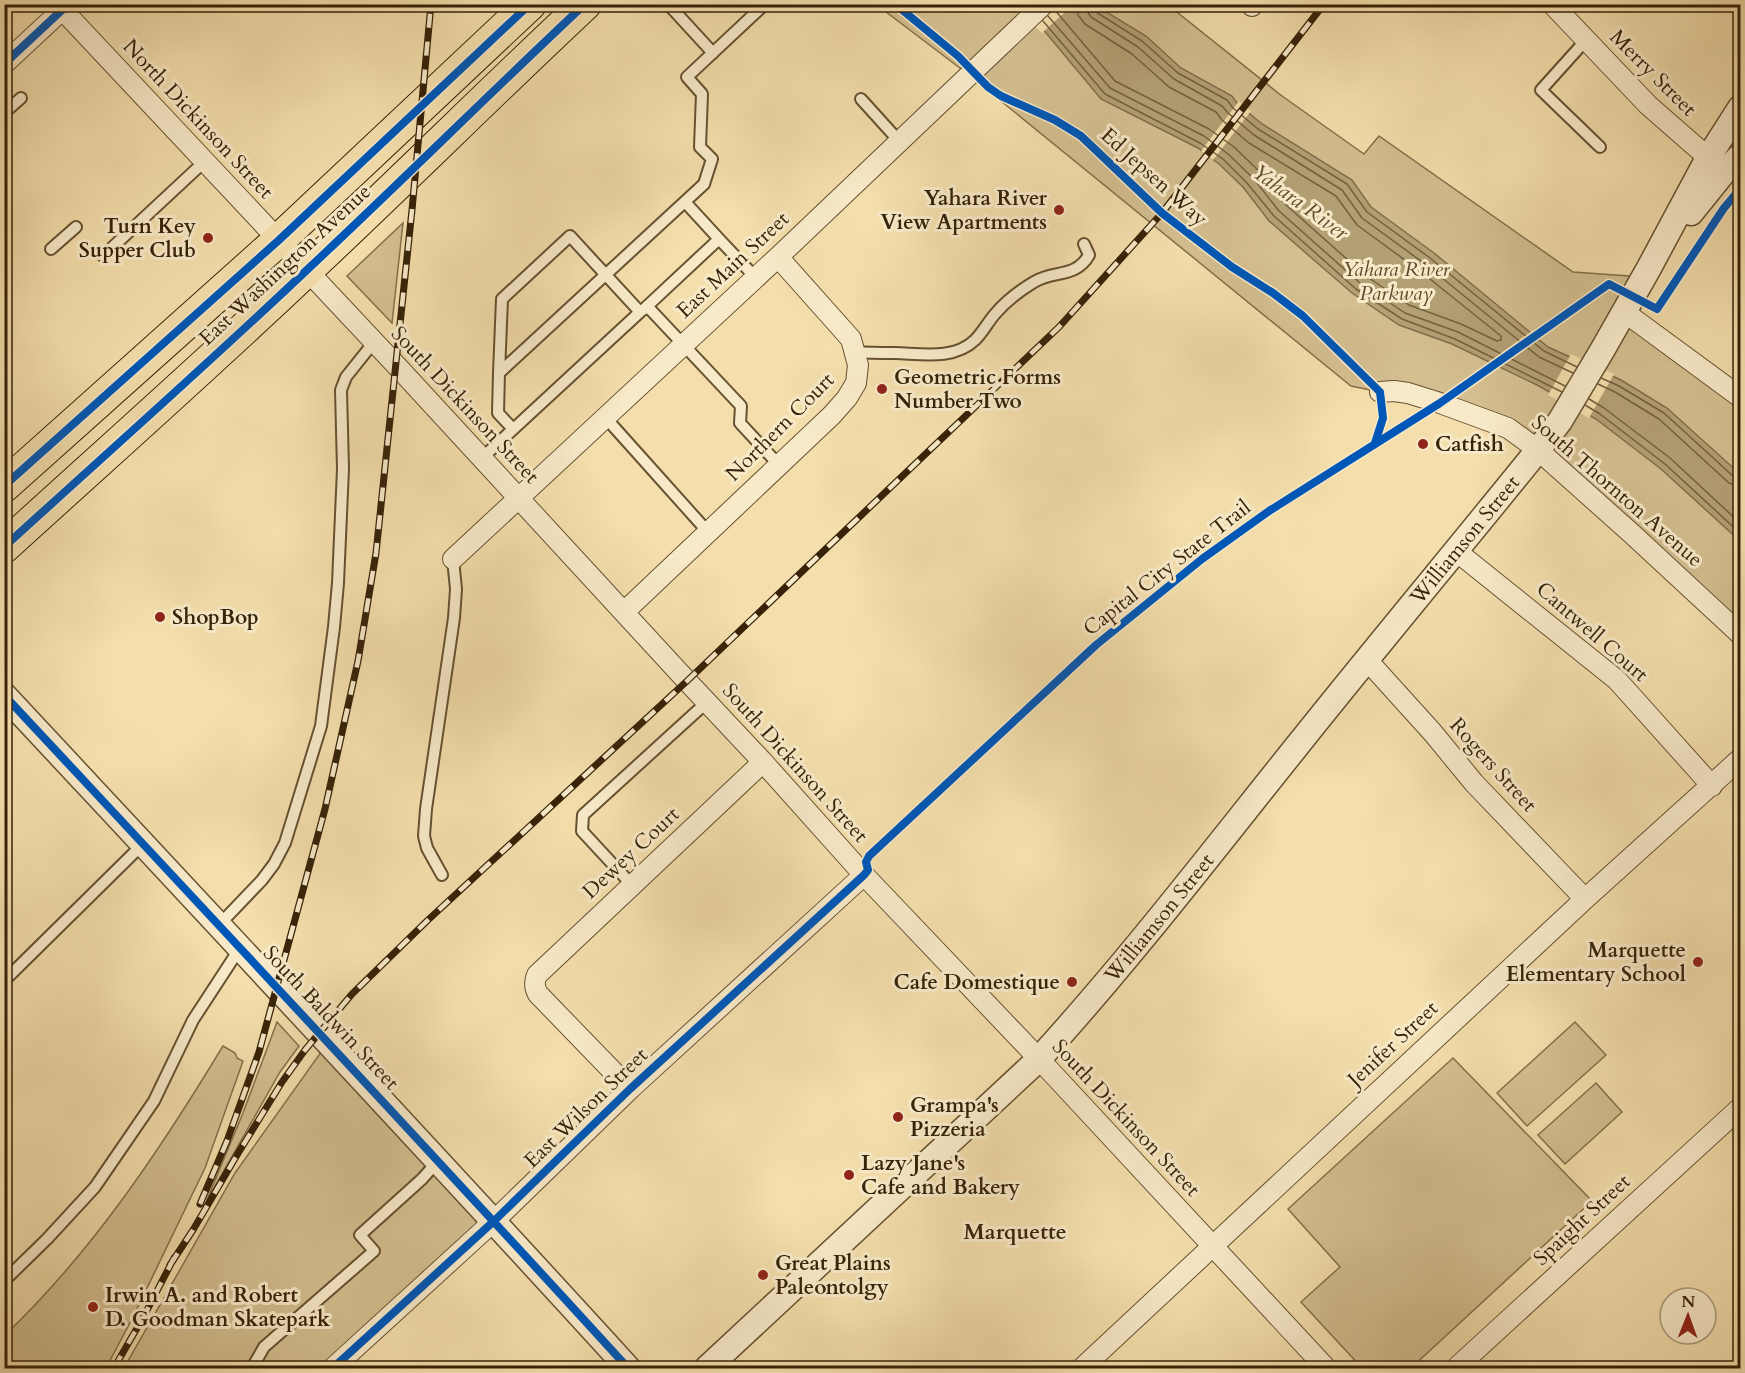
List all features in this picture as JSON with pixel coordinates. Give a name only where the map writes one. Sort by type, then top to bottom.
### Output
[{"type":"main road","name":"East Washington Avenue","points":[[4,486],[279,240],[530,4]]},
{"type":"main road","name":"East Washington Avenue","points":[[4,547],[307,271],[585,4]]},
{"type":"street","name":"East Main Street","points":[[453,559],[1044,4]]},
{"type":"street","name":"Merry Street","points":[[1552,4],[1648,105],[1724,162]]},
{"type":"street","name":"North Dickinson Street","points":[[62,6],[279,240]]},
{"type":"street","points":[[4,64],[62,6]]},
{"type":"street","name":"Williamson Street","points":[[707,1368],[1040,1059],[1087,1006],[1228,835],[1560,421],[1649,268],[1724,162],[1740,108]]},
{"type":"street","name":"South Dickinson Street","points":[[279,240],[763,762],[864,875],[1040,1059],[1326,1368]]},
{"type":"street","name":"Northern Court","points":[[624,612],[847,398],[856,383],[858,365],[851,339],[778,256]]},
{"type":"street","points":[[1623,311],[1740,397]]},
{"type":"street","name":"South Thornton Avenue","points":[[1380,392],[1408,393],[1508,428],[1538,450],[1639,539],[1740,634]]},
{"type":"street","name":"Cantwell Court","points":[[1456,551],[1617,680],[1712,786]]},
{"type":"street","name":"Rogers Street","points":[[1367,660],[1433,733],[1474,783],[1585,899]]},
{"type":"street","name":"South Baldwin Street","points":[[4,695],[320,1032],[628,1368]]},
{"type":"street","name":"Jenifer Street","points":[[1082,1368],[1585,899],[1740,759]]},
{"type":"street","name":"Dewey Court","points":[[630,1089],[538,994],[534,981],[541,970],[763,762]]},
{"type":"street","name":"East Wilson Street","points":[[333,1368],[494,1221],[630,1089],[864,875]]},
{"type":"street","name":"Spaight Street","points":[[1456,1368],[1740,1108]]},
{"type":"lane","points":[[499,373],[704,184],[712,159],[700,147],[702,94],[687,77],[765,4]]},
{"type":"lane","points":[[673,6],[713,53]]},
{"type":"lane","points":[[1586,40],[1541,90],[1600,147]]},
{"type":"lane","points":[[7,107],[21,98]]},
{"type":"lane","points":[[861,99],[899,141]]},
{"type":"lane","points":[[103,255],[205,161]]},
{"type":"lane","points":[[685,202],[755,277]]},
{"type":"lane","points":[[51,249],[76,226]]},
{"type":"lane","points":[[513,429],[498,413],[502,299],[570,236],[606,275],[683,344],[741,406],[740,423],[779,465]]},
{"type":"lane","points":[[482,458],[719,239]]},
{"type":"lane","points":[[855,352],[929,355],[962,350],[975,341],[994,315],[1010,298],[1024,288],[1038,279],[1083,265],[1089,255],[1084,244]]},
{"type":"lane","points":[[219,925],[262,880],[285,843],[321,726],[338,583],[343,469],[341,390],[346,377],[374,342]]},
{"type":"lane","points":[[605,417],[708,532]]},
{"type":"lane","points":[[442,875],[427,848],[424,836],[454,618],[456,589],[453,559]]},
{"type":"lane","points":[[632,885],[582,831],[582,815],[707,702]]},
{"type":"lane","points":[[4,981],[144,844]]},
{"type":"lane","points":[[4,1281],[95,1187],[154,1101],[193,1020],[240,948]]},
{"type":"lane","points":[[252,1368],[264,1347],[374,1251],[360,1235],[422,1179],[438,1161]]},
{"type":"green space","name":"Yahara River Parkway","points":[[877,5],[1168,5],[1282,96],[1364,154],[1379,136],[1573,272],[1643,277],[1623,311],[1740,397],[1740,634],[1508,428],[1351,386],[969,75]]},
{"type":"green space","points":[[403,223],[392,323],[347,276]]},
{"type":"green space","points":[[277,1022],[299,1046],[280,1072],[206,1202],[243,1113]]},
{"type":"green space","points":[[1575,1022],[1606,1055],[1527,1126],[1497,1093]]},
{"type":"green space","points":[[329,1041],[494,1221],[334,1368],[124,1368],[235,1173]]},
{"type":"green space","points":[[223,1046],[243,1061],[205,1168],[106,1368],[5,1368],[5,1335],[37,1303],[96,1234],[150,1161]]},
{"type":"green space","points":[[1453,1058],[1592,1201],[1411,1368],[1362,1368],[1301,1302],[1340,1267],[1288,1209]]},
{"type":"green space","points":[[1596,1083],[1622,1112],[1565,1164],[1538,1135]]},
{"type":"water","name":"Yahara River","points":[[1016,5],[1095,5],[1146,36],[1181,68],[1232,96],[1262,124],[1352,180],[1371,207],[1434,253],[1548,347],[1621,380],[1667,408],[1740,474],[1740,541],[1661,469],[1596,419],[1539,386],[1452,344],[1399,325],[1352,293],[1269,221],[1243,187],[1219,164],[1198,148],[1101,99],[1042,28]]},
{"type":"pier","points":[[1014,4],[1073,5],[1042,33],[1014,7]]},
{"type":"pier","points":[[1239,101],[1251,111],[1213,160],[1201,151]]},
{"type":"pier","points":[[1533,330],[1540,336],[1495,368],[1486,364]]},
{"type":"pier","points":[[1571,354],[1614,374],[1589,418],[1548,395]]},
{"type":"railway","points":[[200,1204],[227,1141],[259,1052],[325,809],[358,661],[376,553],[431,4]]},
{"type":"railway","points":[[170,1265],[282,1082],[305,1050],[352,994],[428,920],[687,681],[1059,327],[1162,213],[1324,4]]},
{"type":"railway","points":[[114,1368],[174,1258]]},
{"type":"cycle path","points":[[4,64],[62,10],[57,4]]},
{"type":"cycle path","points":[[4,486],[279,240],[530,4]]},
{"type":"cycle path","points":[[4,547],[271,303],[585,4]]},
{"type":"cycle path","name":"Ed Jepsen Way","points":[[895,4],[958,56],[988,87],[1001,96],[1055,120],[1081,136],[1162,213],[1232,267],[1273,293],[1303,316],[1380,392],[1383,418],[1375,443]]},
{"type":"cycle path","name":"Capital City State Trail","points":[[333,1368],[494,1221],[630,1089],[864,875],[868,870],[866,862],[869,856],[1096,645],[1202,559],[1269,511],[1440,403],[1609,284],[1657,309],[1724,208],[1740,189]]},
{"type":"cycle path","points":[[4,695],[628,1368]]},
{"type":"place","name":"Yahara River View Apartments","points":[[1059,210]]},
{"type":"place","name":"Turn Key Supper Club","points":[[208,238]]},
{"type":"place","name":"Geometric Forms Number Two","points":[[882,389]]},
{"type":"place","name":"Catfish","points":[[1423,444]]},
{"type":"place","name":"ShopBop","points":[[160,617]]},
{"type":"place","name":"Marquette Elementary School","points":[[1698,962]]},
{"type":"place","name":"Cafe Domestique","points":[[1072,982]]},
{"type":"place","name":"Grampa's Pizzeria","points":[[898,1117]]},
{"type":"place","name":"Lazy Jane's Cafe and Bakery","points":[[849,1175]]},
{"type":"place","name":"Great Plains Paleontolgy","points":[[763,1275]]},
{"type":"place","name":"Irwin A. and Robert D. Goodman Skatepark","points":[[93,1307]]},
{"type":"district","name":"Marquette","points":[[1015,1232]]}]
